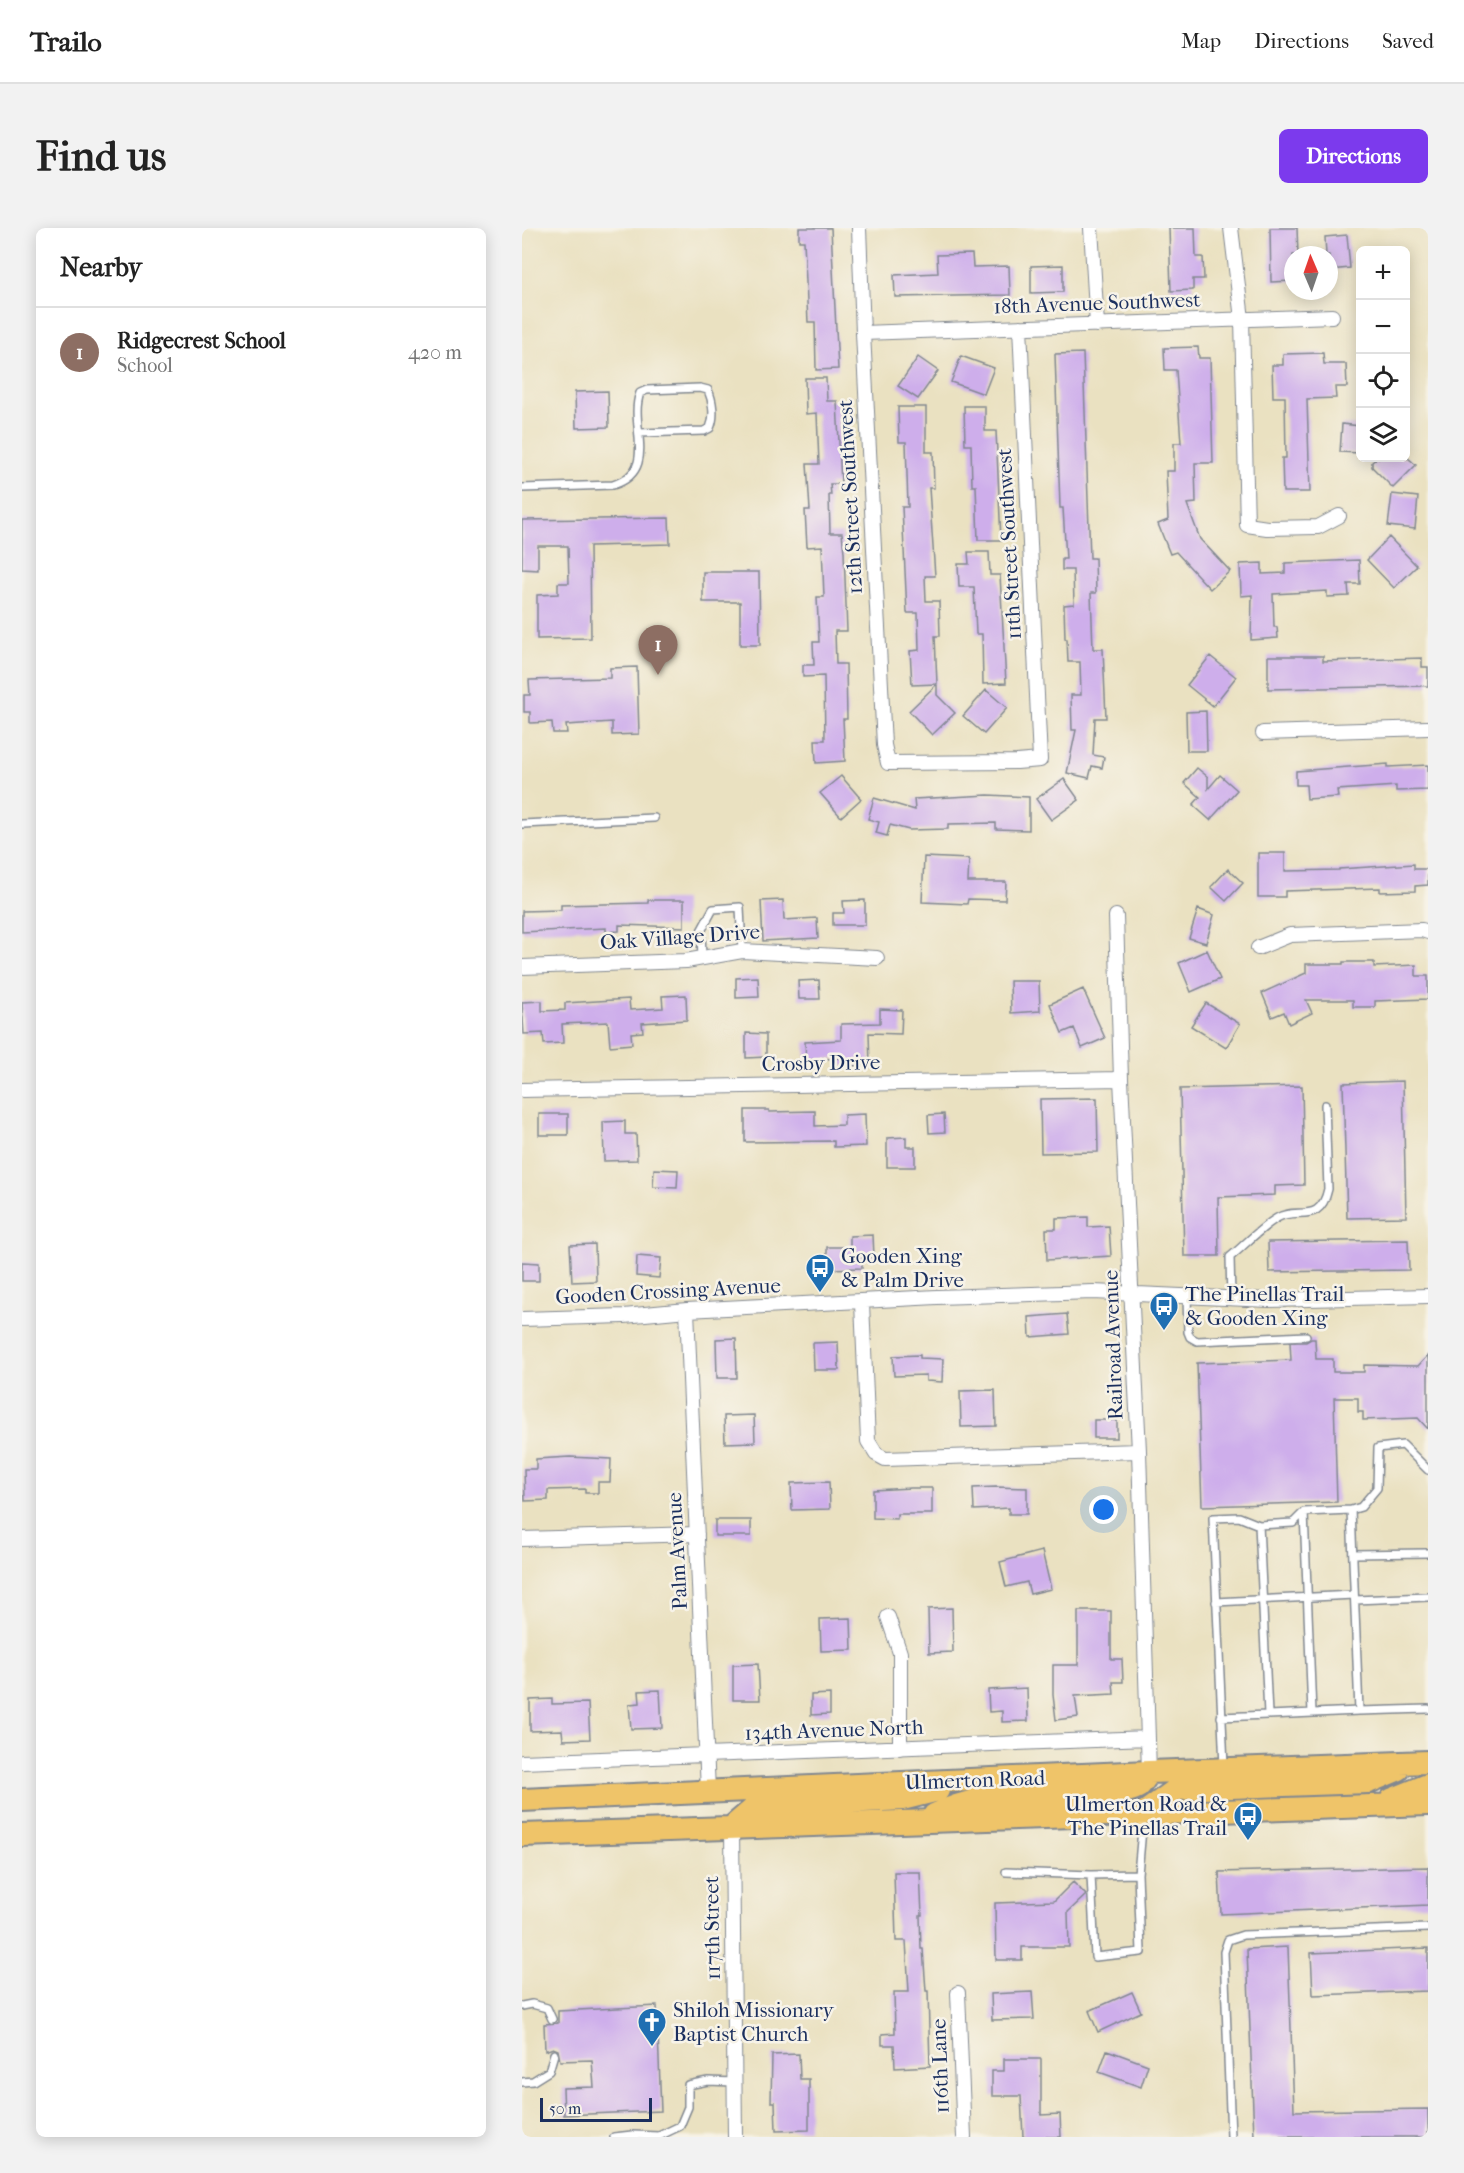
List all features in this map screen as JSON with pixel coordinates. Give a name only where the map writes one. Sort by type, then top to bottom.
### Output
[{"type":"main road","name":"Ulmerton Road","points":[[522,1800],[1149,1772],[1421,1763]]},
{"type":"main road","points":[[1144,1812],[1178,1789],[1368,1782],[1421,1763]]},
{"type":"main road","points":[[920,1821],[959,1804],[980,1800],[1127,1791],[1138,1786],[1149,1772]]},
{"type":"main road","points":[[732,1827],[753,1809],[768,1806],[902,1799],[927,1794],[962,1780]]},
{"type":"main road","points":[[1376,1806],[1428,1785]]},
{"type":"main road","name":"Ulmerton Road","points":[[522,1835],[1428,1804]]},
{"type":"street","name":"12th Street Southwest","points":[[859,228],[884,745],[888,763]]},
{"type":"street","points":[[1091,228],[1097,325]]},
{"type":"street","points":[[1231,228],[1242,319],[1247,525],[1267,528],[1318,527],[1339,516]]},
{"type":"street","name":"18th Avenue Southwest","points":[[863,333],[1332,316]]},
{"type":"street","name":"11th Street Southwest","points":[[888,763],[1040,760],[1020,327]]},
{"type":"street","points":[[1263,733],[1428,728]]},
{"type":"street","name":"Railroad Avenue","points":[[1116,916],[1121,1079],[1139,1451],[1149,1772]]},
{"type":"street","points":[[1258,948],[1290,935],[1422,930],[1428,932]]},
{"type":"street","name":"Oak Village Drive","points":[[522,967],[686,961],[742,951],[877,957]]},
{"type":"street","name":"Crosby Drive","points":[[522,1090],[1121,1079]]},
{"type":"street","name":"Gooden Crossing Avenue","points":[[522,1319],[624,1316],[687,1310],[1081,1292],[1269,1300],[1428,1296]]},
{"type":"street","points":[[862,1303],[868,1442],[876,1454],[885,1459],[1139,1451]]},
{"type":"street","name":"Palm Avenue","points":[[687,1310],[708,1791]]},
{"type":"street","points":[[522,1539],[697,1534]]},
{"type":"street","points":[[888,1617],[900,1653],[900,1748]]},
{"type":"street","name":"134th Avenue North","points":[[522,1762],[1148,1738]]},
{"type":"street","name":"117th Street","points":[[732,1827],[735,2137]]},
{"type":"street","name":"116th Lane","points":[[958,1993],[964,2137]]},
{"type":"lane","points":[[522,488],[613,484],[625,481],[638,466],[640,453],[639,433],[638,400],[640,393],[647,390],[689,388],[708,390],[712,398],[713,422],[710,428],[704,431],[639,433]]},
{"type":"lane","points":[[522,824],[654,819]]},
{"type":"lane","points":[[702,958],[701,931],[713,909],[740,907],[742,951]]},
{"type":"lane","points":[[1232,1298],[1230,1257],[1279,1217],[1311,1212],[1320,1207],[1326,1199],[1328,1189],[1325,1105]]},
{"type":"lane","points":[[1187,1296],[1188,1332],[1190,1337],[1197,1341],[1306,1336]]},
{"type":"lane","points":[[1224,1770],[1213,1518],[1239,1517],[1259,1525],[1293,1523],[1304,1512],[1351,1510],[1361,1507],[1377,1488],[1378,1448],[1403,1445],[1428,1470]]},
{"type":"lane","points":[[1351,1510],[1359,1711]]},
{"type":"lane","points":[[1304,1512],[1312,1713]]},
{"type":"lane","points":[[1259,1525],[1268,1714]]},
{"type":"lane","points":[[1353,1554],[1428,1553]]},
{"type":"lane","points":[[1216,1602],[1308,1598],[1428,1597]]},
{"type":"lane","points":[[1221,1716],[1428,1709]]},
{"type":"lane","points":[[1091,1875],[1095,1957],[1141,1952],[1138,1874],[1144,1812]]},
{"type":"lane","points":[[1006,1872],[1138,1874]]},
{"type":"lane","points":[[1231,2137],[1224,1952],[1228,1940],[1243,1935],[1428,1928]]},
{"type":"lane","points":[[522,2006],[532,2004],[547,2008],[552,2019]]},
{"type":"lane","points":[[522,2082],[533,2081],[549,2071],[554,2054]]},
{"type":"lane","points":[[614,2137],[659,2136],[680,2126],[688,2107],[688,2085],[708,2081],[734,2082]]},
{"type":"building","points":[[799,228],[831,228],[838,369],[816,370],[815,322],[808,322],[804,241],[799,241]]},
{"type":"building","points":[[1169,228],[1195,228],[1196,257],[1203,257],[1204,279],[1193,279],[1193,290],[1171,291]]},
{"type":"building","points":[[1270,228],[1297,228],[1298,246],[1284,246],[1284,281],[1271,282]]},
{"type":"building","points":[[1347,235],[1350,268],[1338,269],[1338,246],[1326,246],[1325,237]]},
{"type":"building","points":[[972,254],[973,267],[1009,266],[1010,295],[895,297],[894,275],[938,273],[937,255]]},
{"type":"building","points":[[1063,265],[1063,292],[1031,293],[1031,266]]},
{"type":"building","points":[[1198,347],[1199,358],[1210,358],[1213,463],[1195,463],[1196,503],[1187,504],[1200,539],[1230,571],[1210,589],[1176,552],[1170,554],[1158,524],[1168,520],[1166,471],[1174,471],[1174,443],[1181,443],[1176,370],[1165,370],[1164,348]]},
{"type":"building","points":[[1083,353],[1090,558],[1095,558],[1096,593],[1091,593],[1093,649],[1103,649],[1106,718],[1095,718],[1093,755],[1104,757],[1102,768],[1092,766],[1089,778],[1067,773],[1076,730],[1072,730],[1071,695],[1081,695],[1080,662],[1068,662],[1067,639],[1065,639],[1064,605],[1074,604],[1073,570],[1062,570],[1062,559],[1066,559],[1063,508],[1060,508],[1055,354]]},
{"type":"building","points":[[1323,353],[1324,364],[1346,364],[1347,387],[1335,387],[1336,398],[1307,399],[1310,492],[1283,492],[1282,458],[1286,458],[1285,397],[1273,397],[1272,365],[1283,365],[1283,354]]},
{"type":"building","points":[[961,356],[994,368],[984,394],[951,382]]},
{"type":"building","points":[[918,357],[938,371],[918,399],[898,386]]},
{"type":"building","points":[[805,378],[826,378],[827,401],[837,401],[841,484],[830,484],[830,533],[842,533],[847,631],[835,631],[836,664],[846,664],[847,719],[843,719],[845,761],[816,763],[815,740],[825,740],[824,676],[803,677],[803,665],[814,665],[813,642],[819,642],[817,597],[824,597],[822,546],[807,547],[805,510],[810,510],[807,464],[819,464],[817,413],[806,414]]},
{"type":"building","points":[[608,391],[609,427],[576,428],[575,392]]},
{"type":"building","points":[[964,406],[985,406],[985,431],[996,431],[1001,540],[978,540],[976,486],[972,486],[971,445],[965,445]]},
{"type":"building","points":[[898,407],[926,407],[926,452],[933,452],[934,488],[929,488],[935,576],[925,576],[926,601],[939,601],[940,636],[935,636],[937,684],[912,685],[910,651],[919,650],[918,613],[907,613],[902,507],[908,507],[906,442],[899,442]]},
{"type":"building","points":[[1342,424],[1356,426],[1356,453],[1340,452]]},
{"type":"building","points":[[1410,460],[1416,465],[1393,488],[1372,467],[1372,462],[1410,462]]},
{"type":"building","points":[[1392,494],[1418,497],[1415,529],[1388,526]]},
{"type":"building","points":[[669,518],[670,544],[590,546],[591,638],[537,639],[537,595],[558,594],[558,583],[569,583],[568,546],[538,546],[538,570],[522,569],[522,520]]},
{"type":"building","points":[[1389,537],[1417,566],[1394,588],[1367,560]]},
{"type":"building","points":[[968,552],[989,552],[990,575],[1000,575],[1006,683],[983,684],[982,634],[976,634],[974,587],[959,587],[958,564],[969,564]]},
{"type":"building","points":[[1359,560],[1360,584],[1348,584],[1349,596],[1327,597],[1327,591],[1273,594],[1274,627],[1277,627],[1278,638],[1251,640],[1252,595],[1241,596],[1240,564],[1262,563],[1262,574],[1285,573],[1285,563]]},
{"type":"building","points":[[703,572],[759,572],[760,645],[740,645],[740,602],[703,602]]},
{"type":"building","points":[[1210,656],[1236,677],[1213,706],[1187,685]]},
{"type":"building","points":[[1268,656],[1323,656],[1323,661],[1422,658],[1422,667],[1428,667],[1428,686],[1268,689]]},
{"type":"building","points":[[637,667],[639,734],[612,735],[612,722],[566,725],[567,733],[553,733],[552,722],[530,723],[530,712],[524,712],[524,695],[530,695],[529,680],[610,678],[610,668]]},
{"type":"building","points":[[937,684],[937,695],[955,713],[932,735],[909,711]]},
{"type":"building","points":[[986,690],[1007,708],[984,734],[963,716]]},
{"type":"building","points":[[1206,711],[1207,751],[1187,751],[1186,712]]},
{"type":"building","points":[[1388,764],[1388,767],[1428,765],[1428,790],[1396,791],[1396,786],[1337,790],[1338,797],[1307,799],[1306,785],[1296,785],[1296,771]]},
{"type":"building","points":[[1197,768],[1208,777],[1208,789],[1220,775],[1237,790],[1210,820],[1193,805],[1200,797],[1184,783]]},
{"type":"building","points":[[841,776],[861,799],[841,817],[820,793]]},
{"type":"building","points":[[1064,779],[1079,800],[1051,820],[1036,799]]},
{"type":"building","points":[[988,795],[1029,797],[1029,830],[996,829],[996,823],[948,824],[948,829],[909,830],[890,825],[887,836],[876,833],[879,822],[868,819],[874,798],[915,810],[914,799]]},
{"type":"building","points":[[1258,853],[1285,853],[1285,871],[1339,870],[1414,864],[1414,869],[1428,869],[1428,885],[1415,886],[1415,891],[1380,892],[1380,888],[1285,891],[1285,897],[1258,897]]},
{"type":"building","points":[[924,857],[969,859],[968,882],[1006,882],[1005,900],[968,899],[967,904],[922,902]]},
{"type":"building","points":[[1228,869],[1243,883],[1226,901],[1211,887]]},
{"type":"building","points":[[648,900],[684,900],[684,927],[619,925],[619,931],[606,932],[606,928],[522,932],[522,911],[561,910],[561,905],[648,903]]},
{"type":"building","points":[[783,900],[784,920],[817,918],[818,938],[763,941],[761,901]]},
{"type":"building","points":[[865,900],[865,925],[833,925],[833,913],[844,913],[843,901]]},
{"type":"building","points":[[1198,909],[1214,915],[1206,943],[1189,938]]},
{"type":"building","points":[[1207,950],[1220,979],[1191,992],[1179,963]]},
{"type":"building","points":[[1343,962],[1374,962],[1374,967],[1416,965],[1416,976],[1428,976],[1428,999],[1375,1001],[1375,1007],[1353,1007],[1353,1000],[1306,1000],[1312,1013],[1289,1024],[1284,1012],[1272,1017],[1262,993],[1306,973],[1306,964],[1343,964]]},
{"type":"building","points":[[758,977],[759,997],[736,998],[736,978]]},
{"type":"building","points":[[819,980],[820,999],[799,999],[798,981]]},
{"type":"building","points":[[1010,981],[1039,981],[1040,1011],[1011,1013]]},
{"type":"building","points":[[1083,989],[1105,1038],[1082,1048],[1074,1028],[1062,1033],[1050,1004]]},
{"type":"building","points":[[686,995],[687,1020],[642,1023],[643,1032],[631,1033],[632,1044],[610,1046],[608,1022],[562,1024],[563,1043],[544,1044],[543,1033],[524,1034],[522,1002],[542,1001],[542,1011],[565,1010],[565,1003],[629,999],[630,1010],[663,1008],[662,996]]},
{"type":"building","points":[[1206,1003],[1240,1024],[1226,1048],[1191,1026]]},
{"type":"building","points":[[880,1009],[902,1010],[901,1034],[869,1033],[870,1065],[842,1066],[842,1058],[806,1060],[805,1042],[841,1040],[841,1024],[880,1023]]},
{"type":"building","points":[[746,1033],[766,1034],[766,1057],[746,1058]]},
{"type":"building","points":[[1403,1081],[1406,1217],[1347,1218],[1343,1083]]},
{"type":"building","points":[[1302,1086],[1304,1185],[1275,1186],[1275,1195],[1218,1197],[1219,1256],[1184,1256],[1180,1089]]},
{"type":"building","points":[[1097,1098],[1098,1152],[1041,1153],[1040,1099]]},
{"type":"building","points":[[745,1110],[815,1111],[815,1126],[844,1125],[844,1115],[865,1114],[866,1146],[834,1147],[834,1141],[745,1142]]},
{"type":"building","points":[[539,1114],[568,1114],[568,1135],[539,1135]]},
{"type":"building","points":[[944,1114],[945,1132],[929,1133],[928,1115]]},
{"type":"building","points":[[625,1121],[625,1134],[636,1134],[637,1160],[604,1161],[603,1122]]},
{"type":"building","points":[[906,1137],[906,1147],[915,1147],[915,1167],[887,1167],[887,1138]]},
{"type":"building","points":[[654,1169],[678,1170],[677,1188],[653,1187]]},
{"type":"building","points":[[1088,1217],[1088,1227],[1109,1226],[1111,1256],[1047,1260],[1046,1229],[1056,1229],[1056,1218]]},
{"type":"building","points":[[873,1235],[874,1257],[862,1257],[862,1268],[827,1269],[827,1247],[850,1247],[850,1236]]},
{"type":"building","points":[[1408,1240],[1409,1270],[1269,1272],[1268,1242]]},
{"type":"building","points":[[595,1244],[596,1281],[572,1282],[570,1245]]},
{"type":"building","points":[[637,1256],[661,1258],[659,1278],[636,1276]]},
{"type":"building","points":[[522,1262],[539,1263],[539,1281],[522,1281]]},
{"type":"building","points":[[1067,1314],[1069,1334],[1030,1337],[1029,1317]]},
{"type":"building","points":[[736,1338],[737,1378],[717,1378],[716,1339]]},
{"type":"building","points":[[1315,1339],[1316,1359],[1333,1359],[1333,1372],[1364,1372],[1364,1365],[1418,1366],[1428,1355],[1428,1429],[1418,1418],[1363,1420],[1363,1412],[1358,1412],[1358,1398],[1334,1398],[1337,1502],[1202,1506],[1197,1363],[1291,1360],[1290,1342],[1306,1342]]},
{"type":"building","points":[[838,1342],[839,1370],[814,1370],[813,1343]]},
{"type":"building","points":[[920,1355],[920,1358],[943,1359],[942,1382],[926,1381],[926,1375],[894,1376],[893,1356]]},
{"type":"building","points":[[995,1390],[996,1426],[961,1427],[960,1391]]},
{"type":"building","points":[[754,1415],[755,1442],[725,1443],[724,1416]]},
{"type":"building","points":[[1094,1420],[1117,1420],[1117,1438],[1094,1438]]},
{"type":"building","points":[[570,1457],[611,1459],[610,1482],[598,1482],[598,1493],[585,1493],[585,1489],[548,1490],[548,1500],[525,1501],[524,1469],[536,1469],[536,1459]]},
{"type":"building","points":[[829,1482],[830,1509],[792,1510],[791,1483]]},
{"type":"building","points":[[932,1488],[932,1514],[897,1514],[897,1519],[873,1518],[873,1490]]},
{"type":"building","points":[[973,1488],[1027,1488],[1027,1514],[1009,1514],[1009,1508],[974,1510]]},
{"type":"building","points":[[715,1520],[751,1520],[751,1536],[715,1536]]},
{"type":"building","points":[[1042,1551],[1051,1589],[1030,1594],[1027,1582],[1006,1587],[1000,1562]]},
{"type":"building","points":[[952,1608],[953,1652],[929,1653],[928,1609]]},
{"type":"building","points":[[1078,1611],[1111,1611],[1111,1659],[1122,1659],[1123,1682],[1113,1682],[1114,1694],[1075,1696],[1078,1717],[1056,1720],[1053,1665],[1078,1665]]},
{"type":"building","points":[[851,1618],[852,1650],[821,1651],[820,1619]]},
{"type":"building","points":[[758,1664],[760,1700],[733,1700],[733,1665]]},
{"type":"building","points":[[1027,1688],[1028,1721],[1002,1722],[1002,1711],[989,1712],[988,1690]]},
{"type":"building","points":[[660,1690],[662,1728],[631,1729],[629,1704],[640,1703],[639,1691]]},
{"type":"building","points":[[830,1694],[830,1714],[811,1715],[811,1695]]},
{"type":"building","points":[[552,1699],[552,1704],[588,1703],[590,1739],[563,1740],[562,1730],[530,1731],[530,1700]]},
{"type":"building","points":[[1428,1867],[1428,1905],[1221,1914],[1219,1872]]},
{"type":"building","points":[[894,1872],[920,1872],[921,1949],[923,1949],[926,1991],[928,1991],[930,2066],[895,2068],[894,2045],[882,2045],[882,2034],[895,2033],[894,1992],[909,1992],[906,1941],[896,1941]]},
{"type":"building","points":[[1073,1882],[1086,1895],[1068,1912],[1069,1947],[1022,1947],[1022,1960],[996,1960],[995,1903],[1054,1901]]},
{"type":"building","points":[[1288,1947],[1294,2111],[1428,2109],[1428,2137],[1254,2137],[1247,1949]]},
{"type":"building","points":[[1428,1948],[1428,1991],[1313,1995],[1311,1953]]},
{"type":"building","points":[[1032,1992],[1034,2019],[992,2020],[991,1994]]},
{"type":"building","points":[[1132,1992],[1141,2012],[1098,2032],[1089,2011]]},
{"type":"building","points":[[657,2006],[661,2111],[564,2115],[563,2088],[594,2087],[592,2060],[560,2061],[558,2050],[553,2048],[545,2051],[544,2024],[558,2023],[558,2011]]},
{"type":"building","points":[[1107,2050],[1148,2065],[1141,2087],[1099,2072]]},
{"type":"building","points":[[799,2054],[800,2079],[809,2079],[809,2130],[776,2131],[775,2102],[771,2102],[772,2055]]},
{"type":"building","points":[[1004,2059],[1041,2059],[1041,2115],[1060,2114],[1061,2137],[1023,2137],[1021,2096],[992,2096],[992,2071],[1004,2071]]},
{"type":"place","name":"Ridgecrest School","points":[[658,675]]},
{"type":"place","name":"Gooden Xing & Palm Drive","points":[[820,1294]]},
{"type":"place","name":"The Pinellas Trail & Gooden Xing","points":[[1164,1332]]},
{"type":"place","name":"Ulmerton Road & The Pinellas Trail","points":[[1248,1842]]},
{"type":"place","name":"Shiloh Missionary Baptist Church","points":[[652,2048]]}]
